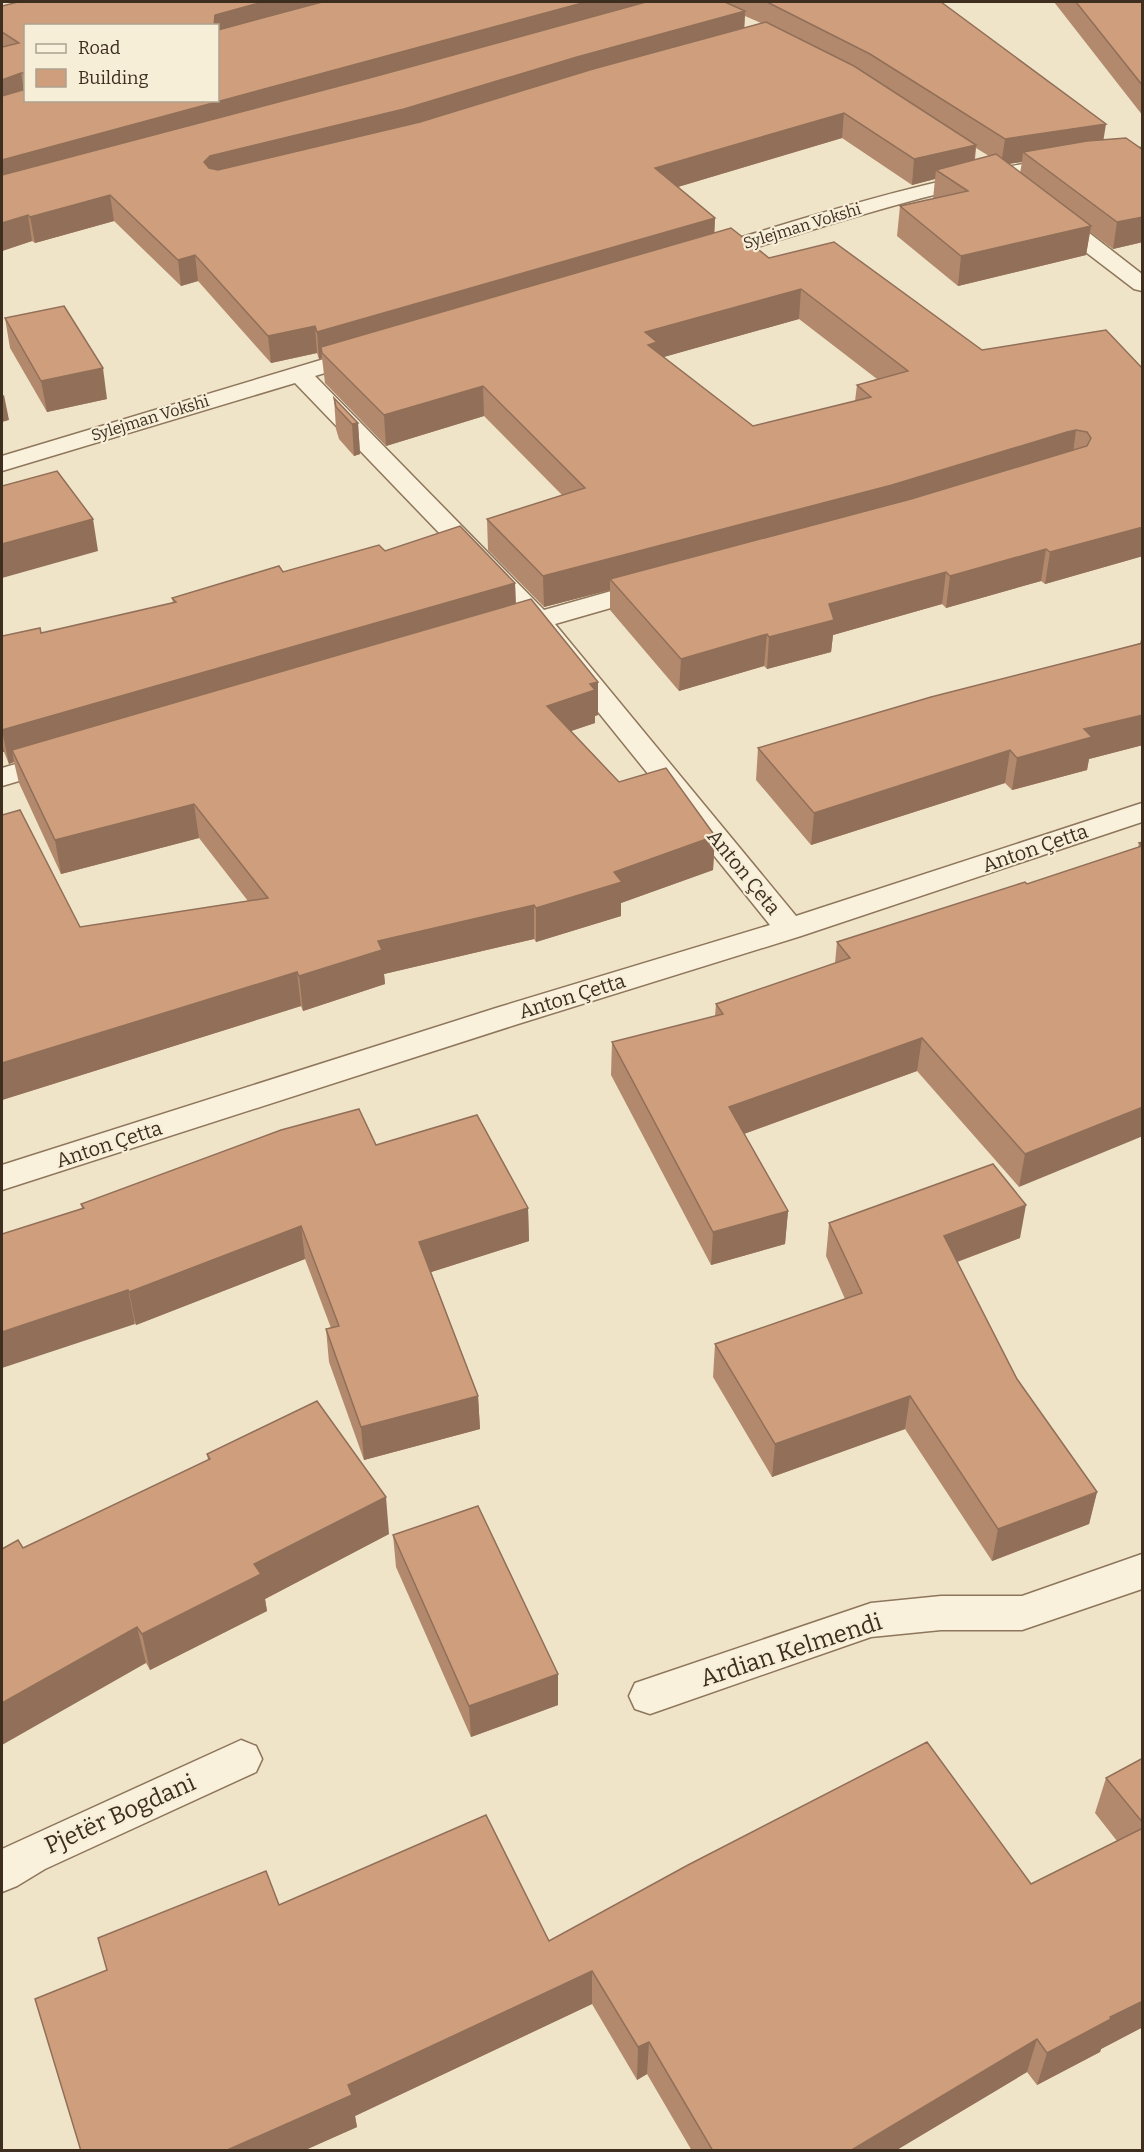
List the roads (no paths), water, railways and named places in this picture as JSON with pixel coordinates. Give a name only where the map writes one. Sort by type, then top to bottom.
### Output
[{"type":"street","name":"Sylejman Vokshi","points":[[689,261],[851,210],[996,173],[1143,154]]},
{"type":"street","points":[[976,160],[1143,284]]},
{"type":"street","name":"Sylejman Vokshi","points":[[2,464],[383,348]]},
{"type":"street","points":[[299,373],[538,620]]},
{"type":"street","points":[[485,636],[681,580]]},
{"type":"street","name":"Anton Çeta","points":[[538,620],[790,929]]},
{"type":"street","points":[[2,777],[82,754]]},
{"type":"street","name":"Anton Çetta","points":[[2,1178],[496,1020],[790,929],[1143,812]]},
{"type":"street","name":"Ardian Kelmendi","points":[[650,1695],[871,1620],[941,1613],[1022,1613],[1118,1581],[1143,1570]]},
{"type":"street","name":"Pjetër Bogdani","points":[[2,1872],[30,1855],[240,1759]]}]
